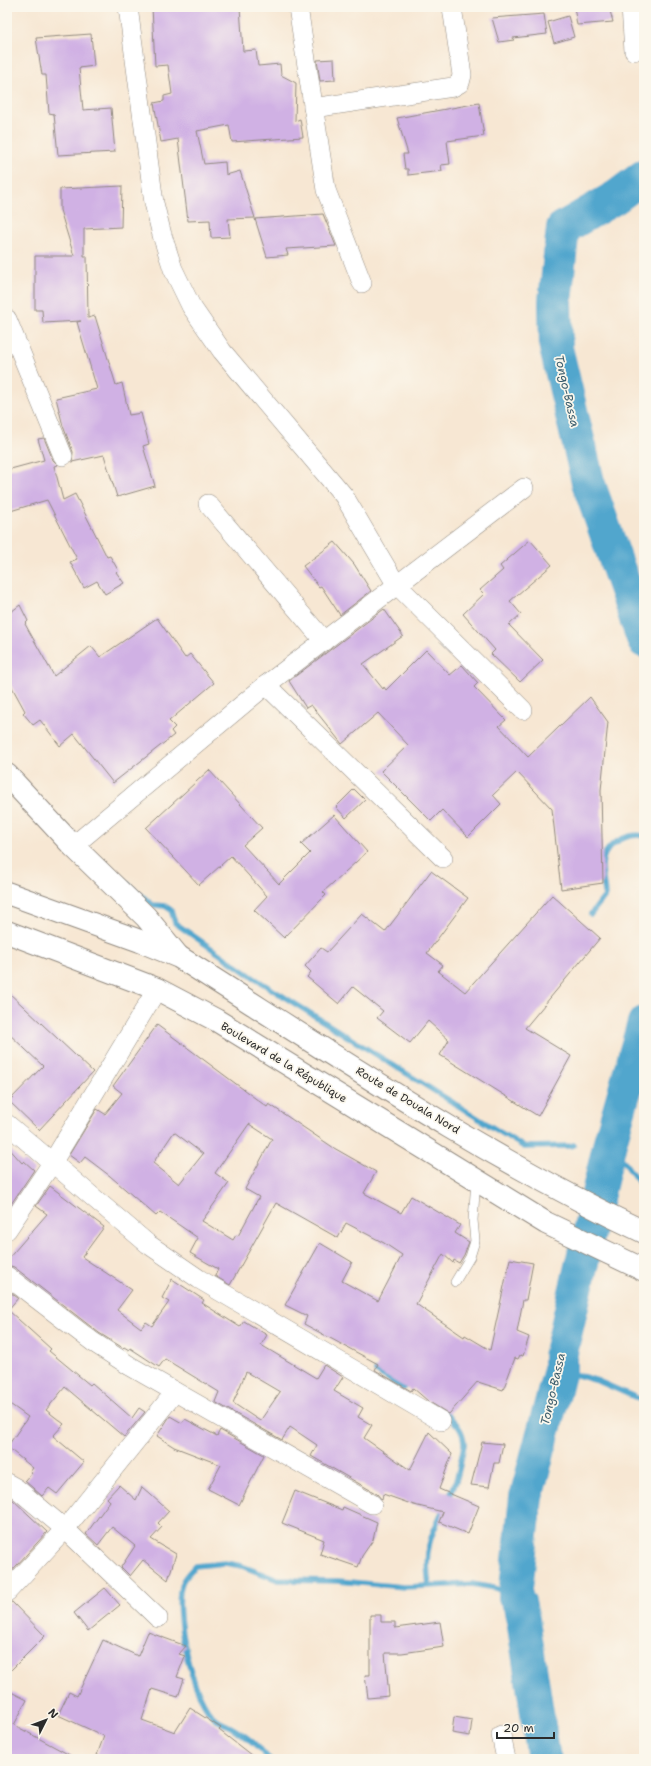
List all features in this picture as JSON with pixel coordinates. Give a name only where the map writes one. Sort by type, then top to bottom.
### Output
[{"type":"main road","points":[[7,775],[73,846],[146,917],[179,957]]},
{"type":"main road","points":[[7,894],[140,941],[179,957]]},
{"type":"main road","name":"Boulevard de la République","points":[[7,932],[157,989],[216,1020],[546,1223],[644,1270]]},
{"type":"main road","name":"Route de Douala Nord","points":[[179,957],[410,1103],[552,1186],[637,1229]]},
{"type":"main road","points":[[393,1128],[410,1103]]},
{"type":"street","points":[[128,7],[154,202],[162,235],[174,269],[191,306],[222,351],[337,488],[396,584],[523,710]]},
{"type":"street","points":[[298,7],[326,190],[362,283]]},
{"type":"street","points":[[313,108],[453,87],[460,83],[462,76],[452,7]]},
{"type":"street","points":[[631,7],[634,51]]},
{"type":"street","points":[[7,319],[63,456]]},
{"type":"street","points":[[73,846],[266,685],[396,584],[524,488]]},
{"type":"street","points":[[208,504],[324,641]]},
{"type":"street","points":[[266,685],[443,858]]},
{"type":"street","points":[[7,1230],[52,1163],[157,989]]},
{"type":"street","points":[[7,1124],[148,1244],[199,1280],[441,1421]]},
{"type":"street","points":[[7,1276],[93,1342],[174,1392],[372,1504]]},
{"type":"street","points":[[7,1592],[66,1529],[174,1392]]},
{"type":"street","points":[[7,1483],[16,1488],[66,1529],[158,1618]]},
{"type":"street","points":[[501,1736],[506,1759]]},
{"type":"lane","points":[[455,1282],[470,1257],[475,1241],[473,1220],[476,1179]]},
{"type":"building","points":[[152,7],[240,7],[243,51],[256,50],[258,66],[280,64],[281,75],[296,83],[295,121],[300,119],[303,137],[232,142],[229,125],[197,131],[204,164],[225,162],[226,175],[240,171],[255,218],[228,219],[230,237],[211,238],[210,220],[188,221],[178,139],[161,142],[154,103],[164,101],[164,96],[172,94],[168,65],[155,66]]},
{"type":"building","points":[[574,7],[609,7],[613,22],[577,25]]},
{"type":"building","points":[[544,14],[547,34],[513,38],[514,40],[499,42],[492,18]]},
{"type":"building","points":[[568,16],[574,37],[554,43],[548,22]]},
{"type":"building","points":[[91,34],[94,66],[79,68],[83,110],[111,108],[115,152],[58,155],[54,114],[49,113],[46,75],[42,75],[36,38]]},
{"type":"building","points":[[334,59],[335,80],[320,81],[317,60]]},
{"type":"building","points":[[479,103],[484,136],[447,141],[450,164],[441,165],[442,171],[408,175],[408,169],[405,169],[403,154],[408,154],[397,118]]},
{"type":"building","points":[[122,186],[121,227],[84,229],[84,256],[87,256],[88,318],[95,316],[116,385],[122,383],[129,415],[141,413],[149,444],[143,446],[155,486],[117,497],[104,455],[72,462],[73,452],[63,426],[56,398],[97,389],[77,322],[81,321],[43,323],[42,310],[35,310],[35,256],[74,256],[60,210],[60,189]]},
{"type":"building","points":[[323,214],[336,246],[286,249],[288,255],[267,257],[255,219]]},
{"type":"building","points":[[44,438],[53,460],[58,465],[54,466],[63,500],[75,494],[107,557],[110,556],[118,570],[116,572],[124,583],[105,594],[97,581],[84,588],[70,562],[77,559],[47,500],[7,512],[7,470],[44,460],[38,439]]},
{"type":"building","points":[[530,540],[552,565],[510,601],[521,614],[509,625],[543,660],[520,682],[491,654],[495,650],[463,614],[484,594],[480,590],[503,570],[500,566]]},
{"type":"building","points":[[335,542],[354,564],[371,591],[340,615],[321,586],[319,587],[303,566]]},
{"type":"building","points":[[20,605],[28,621],[25,624],[54,676],[91,646],[100,657],[157,618],[185,658],[190,654],[214,683],[169,721],[175,727],[171,731],[174,735],[113,783],[74,734],[60,746],[40,720],[33,725],[23,713],[25,711],[7,678],[7,615]]},
{"type":"building","points":[[384,609],[403,636],[363,664],[383,689],[384,687],[386,690],[426,650],[450,675],[462,665],[478,683],[474,687],[506,720],[499,726],[528,757],[590,697],[608,722],[601,790],[603,883],[561,889],[552,809],[517,772],[493,795],[501,804],[468,837],[442,810],[431,821],[381,771],[408,745],[378,713],[342,744],[311,705],[306,708],[289,681]]},
{"type":"building","points":[[209,770],[262,828],[243,845],[279,884],[310,853],[301,844],[334,815],[367,852],[323,892],[326,895],[284,938],[254,910],[267,896],[231,856],[199,885],[146,828]]},
{"type":"building","points":[[354,789],[365,800],[346,818],[336,807]]},
{"type":"building","points":[[431,871],[468,898],[427,953],[443,965],[438,971],[465,992],[552,895],[600,938],[525,1028],[571,1056],[538,1116],[440,1055],[449,1040],[428,1021],[410,1043],[377,1018],[383,1011],[353,987],[339,1004],[307,977],[311,972],[305,966],[321,948],[327,952],[362,914],[385,932]]},
{"type":"building","points":[[7,991],[93,1072],[39,1130],[9,1101],[43,1066],[7,1032]]},
{"type":"building","points":[[157,1025],[267,1107],[269,1104],[334,1148],[376,1172],[364,1193],[401,1213],[411,1196],[460,1225],[455,1233],[469,1242],[464,1255],[459,1263],[454,1260],[453,1263],[443,1254],[416,1304],[464,1337],[465,1335],[490,1350],[510,1259],[533,1263],[526,1300],[523,1300],[517,1332],[529,1337],[523,1356],[520,1355],[518,1359],[515,1358],[503,1390],[478,1381],[449,1414],[428,1401],[413,1388],[411,1391],[375,1370],[378,1364],[304,1324],[307,1316],[285,1305],[320,1243],[352,1262],[342,1281],[378,1301],[402,1255],[384,1243],[346,1223],[338,1238],[276,1203],[230,1285],[215,1276],[218,1269],[190,1253],[198,1238],[160,1212],[156,1216],[110,1176],[85,1157],[80,1163],[69,1155],[97,1109],[105,1114],[122,1093],[113,1086]],"holes":[[[249,1124],[272,1139],[245,1189],[259,1197],[238,1236],[236,1235],[233,1240],[202,1221],[229,1183],[215,1173]],[[174,1132],[203,1154],[179,1184],[153,1163]]]},
{"type":"building","points":[[7,1146],[22,1163],[24,1161],[34,1170],[7,1210]]},
{"type":"building","points":[[50,1186],[104,1227],[82,1257],[132,1290],[117,1310],[141,1328],[146,1322],[152,1326],[169,1302],[162,1298],[172,1279],[204,1300],[202,1303],[240,1327],[244,1321],[267,1335],[261,1345],[316,1378],[324,1365],[343,1377],[334,1391],[363,1408],[358,1417],[372,1425],[364,1438],[410,1470],[429,1432],[452,1454],[439,1489],[479,1506],[468,1534],[439,1522],[443,1512],[414,1505],[383,1494],[382,1500],[377,1494],[311,1456],[317,1445],[290,1427],[282,1440],[215,1402],[219,1392],[165,1359],[159,1367],[130,1348],[129,1350],[124,1347],[123,1348],[99,1333],[14,1267],[7,1265],[7,1260],[47,1214],[36,1206]],"holes":[[[246,1372],[280,1392],[260,1421],[233,1403]]]},
{"type":"building","points":[[7,1290],[18,1298],[8,1310],[51,1349],[49,1351],[90,1385],[92,1383],[132,1418],[139,1408],[145,1412],[124,1437],[65,1387],[46,1410],[64,1424],[53,1436],[84,1462],[57,1494],[49,1488],[42,1496],[25,1481],[32,1473],[30,1472],[33,1468],[7,1447],[28,1417],[7,1402]]},
{"type":"building","points":[[170,1416],[182,1423],[185,1419],[217,1436],[220,1430],[264,1455],[239,1505],[208,1489],[221,1465],[174,1447],[157,1436]]},
{"type":"building","points":[[482,1442],[503,1444],[499,1463],[494,1463],[489,1487],[471,1485]]},
{"type":"building","points":[[119,1485],[136,1500],[142,1487],[169,1511],[158,1523],[162,1527],[151,1539],[176,1554],[168,1580],[143,1560],[130,1576],[121,1567],[135,1546],[112,1527],[98,1545],[86,1534],[110,1501],[107,1498]]},
{"type":"building","points":[[295,1491],[342,1510],[343,1507],[377,1522],[373,1540],[362,1556],[358,1567],[320,1554],[324,1540],[282,1523]]},
{"type":"building","points":[[11,1498],[47,1532],[7,1576],[7,1502]]},
{"type":"building","points":[[105,1588],[120,1605],[88,1631],[74,1613]]},
{"type":"building","points":[[12,1602],[45,1636],[7,1674],[7,1603]]},
{"type":"building","points":[[370,1615],[381,1615],[381,1622],[395,1622],[395,1628],[440,1622],[444,1647],[402,1653],[385,1653],[389,1696],[368,1698],[365,1675],[370,1675]]},
{"type":"building","points":[[148,1632],[186,1646],[179,1654],[185,1656],[177,1677],[184,1679],[178,1697],[152,1689],[142,1720],[175,1732],[190,1708],[221,1728],[219,1730],[256,1759],[109,1759],[97,1755],[104,1736],[58,1715],[69,1692],[77,1696],[103,1640],[138,1656]]},
{"type":"building","points":[[7,1690],[27,1700],[14,1725],[77,1759],[7,1759]]},
{"type":"building","points":[[454,1717],[472,1720],[470,1736],[452,1733]]},
{"type":"waterway","name":"Tongo-Bassa","points":[[644,176],[616,197],[563,228],[555,301],[556,348],[588,482],[644,641]]},
{"type":"waterway","points":[[591,914],[605,896],[602,863],[609,848],[614,843],[626,837],[638,835],[644,836]]},
{"type":"waterway","points":[[124,881],[153,905],[165,906],[171,910],[175,923],[254,978],[524,1147],[574,1145]]},
{"type":"waterway","name":"Tongo-Bassa","points":[[544,1759],[523,1620],[519,1602],[515,1597],[526,1497],[560,1370],[560,1357],[610,1142],[644,1023]]},
{"type":"waterway","points":[[610,1142],[644,1190]]},
{"type":"waterway","points":[[560,1370],[598,1381],[644,1401]]},
{"type":"waterway","points":[[376,1371],[403,1388]]},
{"type":"waterway","points":[[429,1585],[427,1570],[429,1546],[436,1525],[455,1484],[464,1445],[461,1431],[444,1413]]},
{"type":"waterway","points":[[269,1759],[246,1737],[235,1729],[216,1719],[207,1709],[199,1694],[186,1654],[180,1613],[182,1583],[195,1566],[225,1563],[242,1566],[278,1580],[338,1581],[404,1587],[472,1584],[495,1588],[515,1597]]}]
